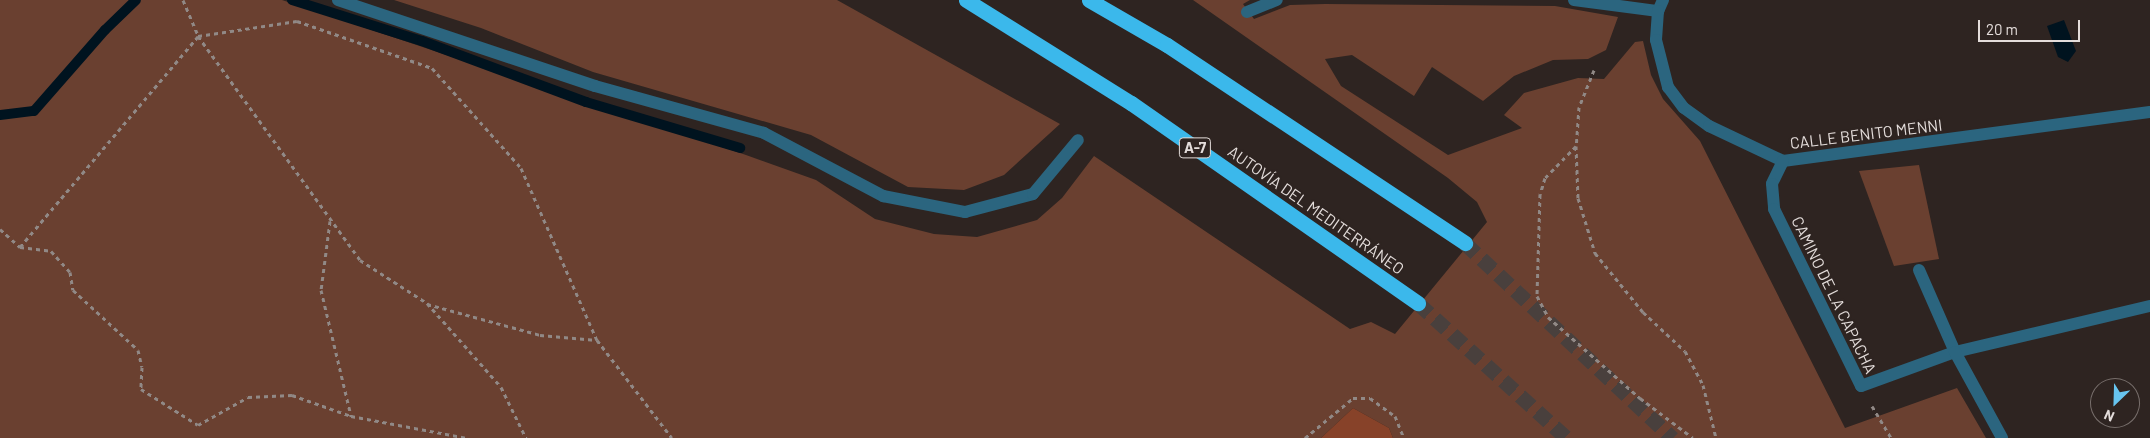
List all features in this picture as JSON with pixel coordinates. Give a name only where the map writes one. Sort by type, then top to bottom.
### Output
[{"type":"highway","name":"AUTOVÍA DEL MEDITERRÁNEO","points":[[966,0],[1131,103],[1418,303]]},
{"type":"highway","points":[[1090,0],[1167,44],[1465,243]]},
{"type":"street","points":[[338,0],[595,86],[764,133],[883,196],[965,212],[1032,194],[1078,140]]},
{"type":"street","points":[[1247,12],[1277,0]]},
{"type":"street","points":[[1574,0],[1661,6]]},
{"type":"street","name":"CALLE BENITO MENNI","points":[[1661,6],[1656,40],[1668,87],[1684,108],[1709,126],[1783,161],[2150,112]]},
{"type":"street","name":"CAMINO DE LA CAPACHA","points":[[1783,161],[1772,184],[1774,209],[1861,386],[1955,352],[2150,306]]},
{"type":"street","points":[[1919,270],[1955,352],[2002,438]]},
{"type":"path","points":[[183,0],[198,36],[360,260],[426,304],[501,387],[526,438]]},
{"type":"path","points":[[20,247],[198,36],[298,21],[432,68],[521,168],[597,340],[672,438]]},
{"type":"path","points":[[1594,70],[1579,107],[1576,146],[1578,198],[1595,253],[1643,312],[1685,351],[1703,385],[1716,438]]},
{"type":"path","points":[[1576,146],[1546,178],[1540,194],[1537,296],[1548,317],[1640,398],[1692,438]]},
{"type":"path","points":[[330,221],[321,290],[351,416]]},
{"type":"path","points":[[0,229],[20,247],[51,252],[70,272],[73,290],[138,350],[142,367],[141,389],[198,425],[248,398],[292,395],[351,416],[467,438]]},
{"type":"path","points":[[426,304],[540,335],[597,340]]},
{"type":"path","points":[[1861,386],[1890,438]]},
{"type":"path","points":[[1306,438],[1352,398],[1370,398],[1395,416],[1404,438]]},
{"type":"shaded area","points":[[0,0],[282,0],[816,180],[875,219],[934,234],[977,237],[1037,220],[1062,198],[1094,156],[1350,329],[1371,322],[1395,334],[1487,222],[1477,202],[1448,178],[1193,0],[1250,0],[1243,4],[1254,19],[1290,5],[1325,4],[1555,6],[1618,17],[1606,50],[1588,59],[1553,60],[1514,76],[1483,101],[1432,67],[1414,96],[1352,55],[1325,59],[1341,86],[1448,155],[1522,128],[1504,115],[1524,93],[1578,78],[1604,79],[1635,42],[1643,41],[1651,75],[1663,99],[1700,141],[1845,428],[1957,388],[1986,438],[1393,438],[1389,428],[1353,408],[1321,438],[0,438]]},
{"type":"shaded area","points":[[394,0],[837,0],[1060,124],[1004,175],[964,190],[908,187],[811,135],[593,72],[481,28]]},
{"type":"shaded area","points":[[1919,165],[1939,259],[1894,266],[1859,171]]},
{"type":"shaded area","points":[[1353,408],[1389,428],[1393,438],[1321,438]]},
{"type":"water","points":[[2064,20],[2076,51],[2068,62],[2058,57],[2047,26]]},
{"type":"waterway","points":[[0,115],[34,111],[105,30],[136,0]]},
{"type":"waterway","points":[[292,0],[422,41],[586,102],[740,148]]},
{"type":"tunnel","points":[[1465,243],[1673,438]]},
{"type":"tunnel","points":[[1418,303],[1567,438]]}]
